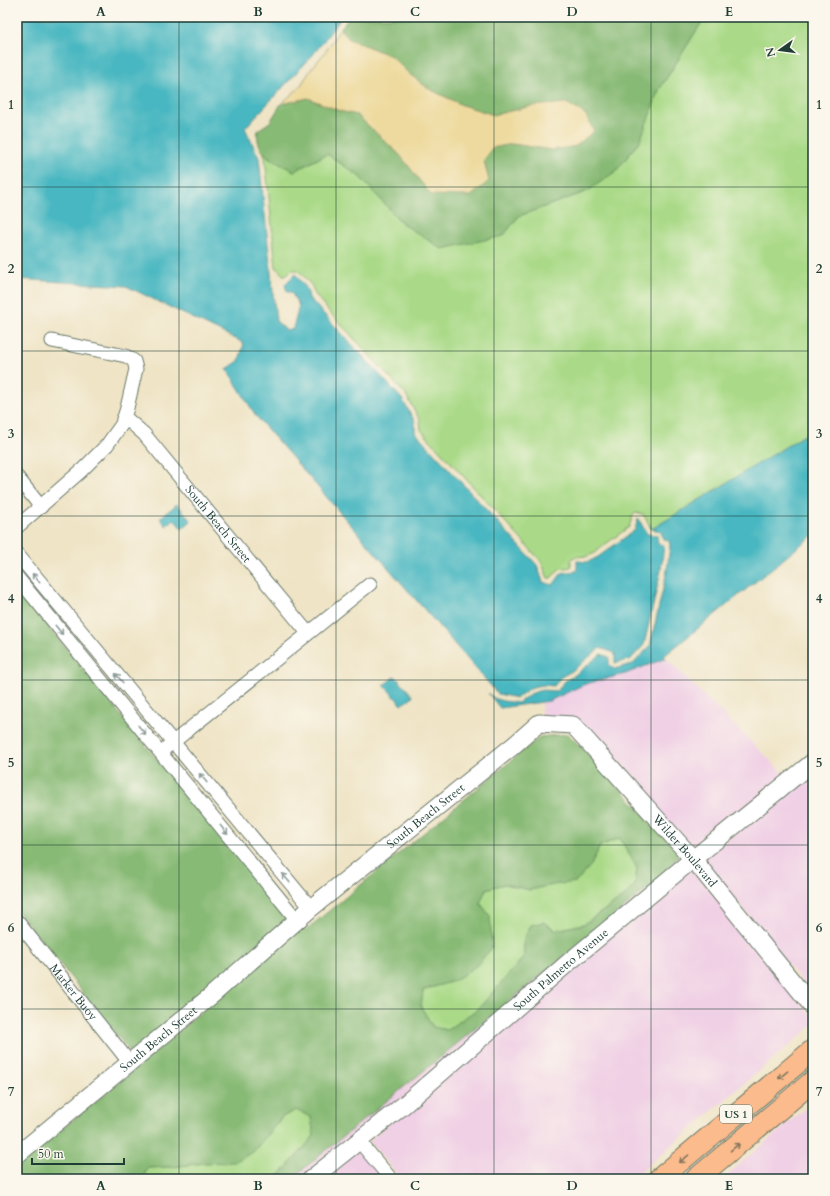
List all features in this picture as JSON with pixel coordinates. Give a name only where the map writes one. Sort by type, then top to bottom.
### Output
[{"type":"main road","name":"US 1","points":[[659,1179],[813,1050]]},
{"type":"main road","name":"US 1","points":[[696,1179],[813,1081]]},
{"type":"street","points":[[17,527],[41,507],[107,445],[122,424],[136,369],[134,361],[126,356],[52,341]]},
{"type":"street","name":"South Beach Street","points":[[123,419],[128,420],[144,434],[308,633]]},
{"type":"street","points":[[17,477],[41,507]]},
{"type":"street","points":[[17,554],[311,908]]},
{"type":"street","points":[[17,577],[51,621],[161,752],[297,920]]},
{"type":"street","points":[[161,752],[370,584]]},
{"type":"street","name":"South Beach Street","points":[[17,1155],[212,995],[311,908],[539,723]]},
{"type":"street","name":"Wilder Boulevard","points":[[539,723],[573,725],[693,859],[813,1007]]},
{"type":"street","name":"South Palmetto Avenue","points":[[311,1179],[405,1104],[569,962],[813,762]]},
{"type":"street","name":"Marker Buoy","points":[[17,921],[130,1063]]},
{"type":"street","points":[[359,1141],[391,1179]]},
{"type":"shaded area","points":[[666,658],[786,776],[694,850],[579,721],[541,716],[542,702],[549,701],[585,684],[625,674]]},
{"type":"shaded area","points":[[813,771],[813,996],[703,859]]},
{"type":"shaded area","points":[[680,854],[684,859],[401,1100],[300,1179],[291,1179],[658,880]]},
{"type":"shaded area","points":[[692,868],[813,1018],[813,1025],[632,1179],[401,1179],[369,1141],[574,966]]},
{"type":"shaded area","points":[[813,1102],[813,1179],[722,1179]]},
{"type":"shaded area","points":[[358,1150],[382,1179],[321,1179]]},
{"type":"green space","points":[[350,17],[705,17],[659,90],[640,141],[616,171],[588,191],[519,216],[503,236],[442,249],[403,224],[359,176],[327,154],[294,171],[280,164],[263,151],[259,145],[258,130],[270,122],[281,104],[308,98],[340,111],[357,115],[400,155],[431,195],[489,181],[484,161],[492,148],[512,144],[553,150],[532,106],[494,115],[462,105],[429,89],[408,73],[391,56],[349,39],[340,29]]},
{"type":"green space","points":[[705,17],[813,17],[813,430],[652,529],[643,514],[636,513],[633,515],[629,527],[595,553],[588,556],[574,557],[571,560],[571,567],[559,569],[551,578],[548,578],[541,561],[421,430],[420,420],[406,395],[325,307],[314,293],[312,286],[298,270],[292,270],[286,275],[283,275],[276,267],[265,157],[262,148],[269,158],[294,171],[327,154],[359,176],[403,224],[503,236],[519,216],[588,191],[639,141],[659,90]]},
{"type":"green space","points":[[17,589],[288,919],[131,1053],[17,910]]},
{"type":"green space","points":[[568,734],[598,764],[680,854],[658,880],[291,1179],[273,1179],[280,1175],[314,1136],[311,1117],[296,1110],[282,1117],[253,1152],[234,1162],[147,1168],[143,1179],[17,1179],[17,1166],[139,1066],[301,925],[306,930],[540,737]],"holes":[[[620,838],[637,868],[635,885],[625,896],[584,924],[556,930],[543,922],[531,925],[524,939],[524,957],[479,1008],[447,1030],[433,1027],[421,1007],[423,990],[454,981],[476,966],[492,948],[490,916],[480,903],[486,889],[504,884],[530,890],[576,882],[591,865],[600,846]]]},
{"type":"green space","points":[[620,838],[637,868],[635,885],[625,896],[584,924],[556,930],[543,922],[524,939],[524,957],[479,1008],[447,1030],[433,1027],[421,1007],[423,990],[454,981],[490,916],[480,903],[486,889],[504,884],[530,890],[552,885],[591,865],[600,846]]},
{"type":"green space","points":[[296,1110],[311,1117],[314,1136],[280,1175],[273,1179],[143,1179],[147,1168],[205,1163],[253,1152],[282,1117]]},
{"type":"sand","points":[[340,29],[349,39],[391,56],[408,73],[429,89],[462,105],[494,115],[532,106],[566,103],[585,114],[594,131],[576,146],[553,150],[512,144],[492,148],[484,161],[489,181],[471,196],[431,195],[400,155],[357,115],[340,111],[308,98],[281,104],[299,88]]},
{"type":"water","points":[[17,17],[342,17],[312,56],[245,128],[259,158],[276,321],[287,331],[293,329],[299,306],[291,292],[287,292],[285,284],[295,274],[307,289],[309,298],[402,399],[415,422],[415,432],[537,565],[543,582],[553,585],[562,573],[577,571],[577,561],[588,562],[598,557],[635,530],[638,518],[647,534],[657,535],[658,544],[664,545],[661,570],[644,645],[630,660],[615,663],[615,653],[600,648],[572,671],[561,677],[554,686],[543,685],[530,688],[517,698],[498,694],[256,416],[227,369],[239,361],[244,343],[126,286],[17,279]]},
{"type":"water","points":[[813,430],[813,535],[664,656],[666,658],[625,674],[585,684],[549,701],[500,708],[488,693],[498,700],[518,703],[530,694],[541,690],[557,691],[565,681],[575,675],[601,654],[609,657],[609,665],[614,669],[633,664],[650,646],[667,571],[670,545],[669,541],[663,539],[661,531],[651,529],[649,524],[652,529]]},
{"type":"water","points":[[177,504],[191,521],[182,529],[174,519],[166,526],[160,518]]},
{"type":"water","points":[[395,676],[413,696],[402,705],[384,685]]}]
